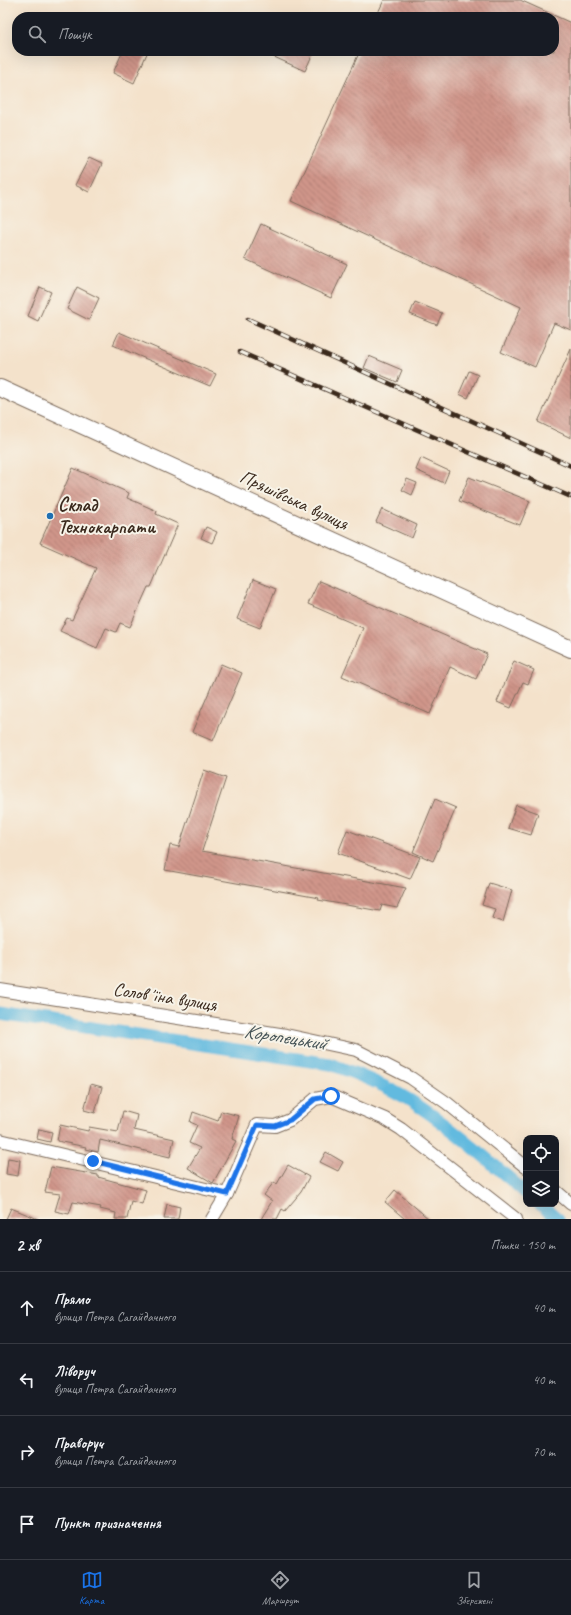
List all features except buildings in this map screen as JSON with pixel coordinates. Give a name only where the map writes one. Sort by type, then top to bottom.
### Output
[{"type":"main road","name":"Пряшівська вулиця","points":[[0,388],[571,649]]},
{"type":"street","name":"Соловʼїна вулиця","points":[[0,990],[278,1033],[356,1050],[411,1078],[447,1103],[523,1165]]},
{"type":"street","points":[[212,1219],[227,1194],[257,1125],[275,1126],[290,1120],[315,1099],[331,1096],[390,1122],[423,1145],[516,1219]]},
{"type":"street","points":[[0,1140],[227,1194]]},
{"type":"street","points":[[559,1194],[571,1204]]},
{"type":"waterway","name":"Коропецький","points":[[0,1014],[330,1064],[371,1080],[411,1101],[456,1133],[523,1190]]},
{"type":"waterway","name":"Коропецький","points":[[544,1207],[558,1219]]},
{"type":"railway","points":[[248,319],[571,466]]},
{"type":"railway","points":[[240,352],[571,497]]},
{"type":"place","name":"Склад Технокарпати","points":[[50,516]]},
{"type":"route","points":[[93,1161],[227,1194],[257,1125],[275,1126],[290,1120],[315,1099],[331,1096]]}]
